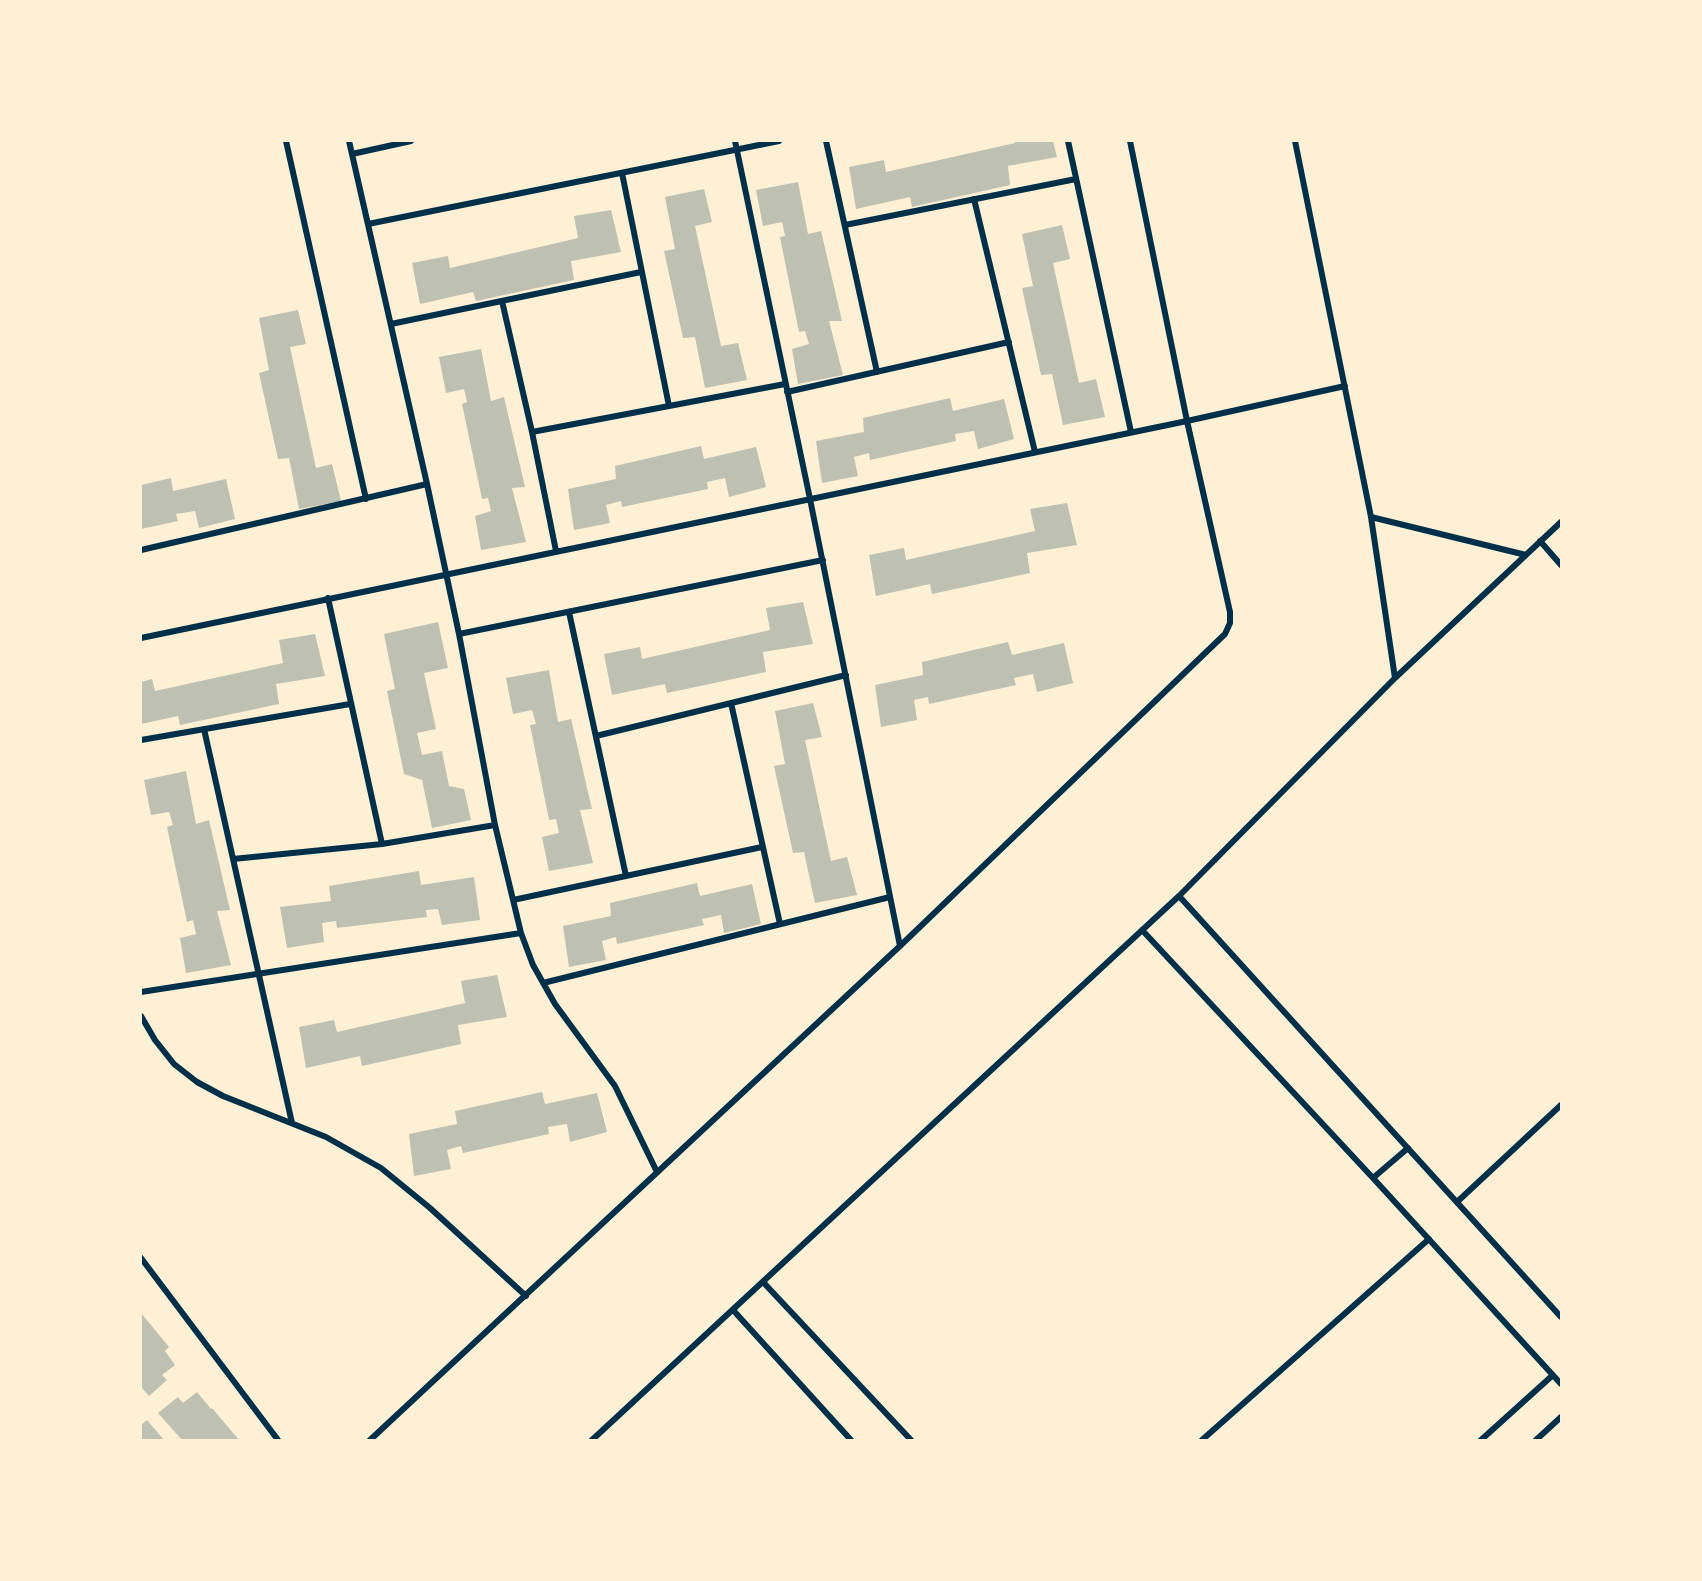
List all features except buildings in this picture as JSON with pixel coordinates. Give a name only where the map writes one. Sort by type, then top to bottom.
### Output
[{"type":"street","points":[[286,141],[366,499]]},
{"type":"street","points":[[349,141],[427,484],[459,634],[495,825],[521,933],[533,965],[555,1004],[615,1086],[657,1172]]},
{"type":"street","points":[[352,154],[411,141]]},
{"type":"street","points":[[735,141],[900,946]]},
{"type":"street","points":[[368,224],[779,141]]},
{"type":"street","points":[[826,141],[877,372]]},
{"type":"street","points":[[1068,141],[1131,432]]},
{"type":"street","points":[[370,1440],[900,946],[1225,634],[1230,623],[1230,612],[1130,141]]},
{"type":"street","points":[[1294,141],[1371,517],[1395,678]]},
{"type":"street","points":[[622,173],[669,406]]},
{"type":"street","points":[[845,225],[1076,179]]},
{"type":"street","points":[[975,199],[1035,452]]},
{"type":"street","points":[[390,324],[641,272]]},
{"type":"street","points":[[501,301],[532,432],[555,551]]},
{"type":"street","points":[[787,392],[1008,342]]},
{"type":"street","points":[[532,432],[785,384]]},
{"type":"street","points":[[141,638],[1188,421],[1345,386]]},
{"type":"street","points":[[141,550],[427,484]]},
{"type":"street","points":[[1371,517],[1526,555]]},
{"type":"street","points":[[592,1440],[1179,896],[1395,678],[1561,522]]},
{"type":"street","points":[[1540,541],[1561,565]]},
{"type":"street","points":[[459,634],[822,560]]},
{"type":"street","points":[[328,598],[382,844]]},
{"type":"street","points":[[569,612],[626,876]]},
{"type":"street","points":[[596,736],[846,675]]},
{"type":"street","points":[[731,703],[780,924]]},
{"type":"street","points":[[141,740],[350,704]]},
{"type":"street","points":[[204,729],[292,1124]]},
{"type":"street","points":[[233,859],[382,844],[495,825]]},
{"type":"street","points":[[513,900],[762,847]]},
{"type":"street","points":[[1179,896],[1561,1317]]},
{"type":"street","points":[[543,983],[890,897]]},
{"type":"street","points":[[1142,930],[1561,1384]]},
{"type":"street","points":[[141,993],[521,933]]},
{"type":"street","points":[[141,1016],[155,1040],[174,1064],[197,1082],[223,1096],[326,1137],[381,1168],[430,1208],[526,1296]]},
{"type":"street","points":[[1457,1202],[1561,1105]]},
{"type":"street","points":[[1373,1178],[1408,1148]]},
{"type":"street","points":[[1202,1440],[1428,1239]]},
{"type":"street","points":[[141,1258],[278,1440]]},
{"type":"street","points":[[763,1282],[911,1440]]},
{"type":"street","points":[[733,1310],[851,1440]]},
{"type":"street","points":[[1481,1440],[1553,1375]]},
{"type":"street","points":[[1536,1440],[1561,1416]]}]
